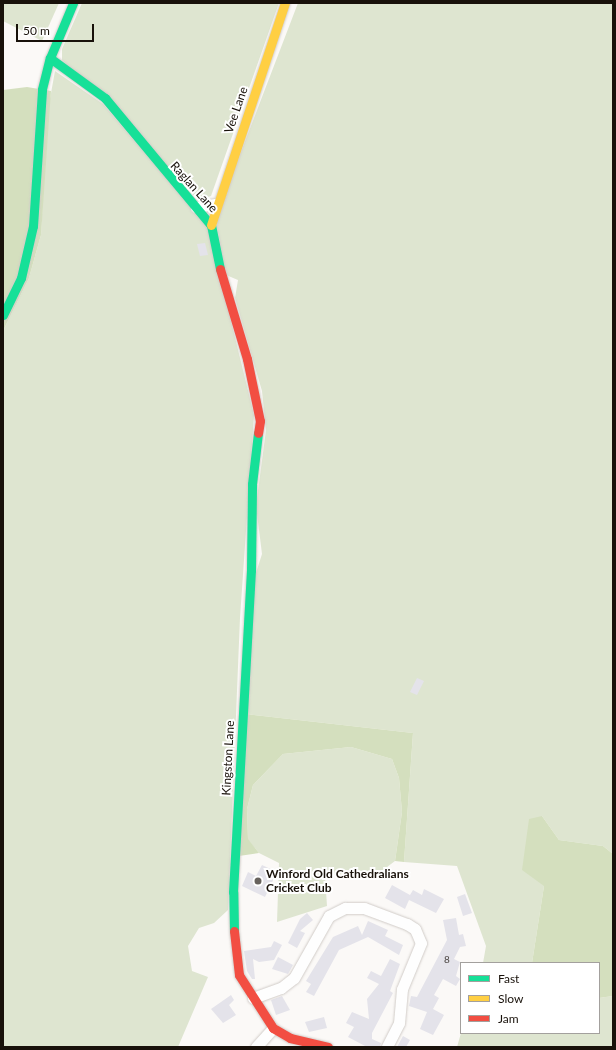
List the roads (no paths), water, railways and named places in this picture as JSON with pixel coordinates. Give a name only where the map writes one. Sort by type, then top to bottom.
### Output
[{"type":"street","points":[[3,315],[21,278],[33,226],[38,120],[50,58],[73,3]]},
{"type":"street","name":"Vee Lane","points":[[212,225],[216,204],[285,3]]},
{"type":"street","name":"Raglan Lane","points":[[50,58],[105,98],[177,188],[212,225],[220,269],[247,359],[260,421]]},
{"type":"street","points":[[196,207],[216,204]]},
{"type":"street","name":"Kingston Lane","points":[[260,421],[252,484],[251,570],[233,892],[235,960],[239,975],[252,998],[273,1028],[290,1038],[328,1047]]},
{"type":"street","points":[[252,998],[281,988],[294,978],[329,916],[345,908],[364,908],[407,924],[415,929],[421,943],[402,989],[399,1023],[387,1047]]},
{"type":"street","points":[[256,1047],[273,1028]]},
{"type":"place","name":"Winford Old Cathedralians Cricket Club","points":[[258,881]]}]
